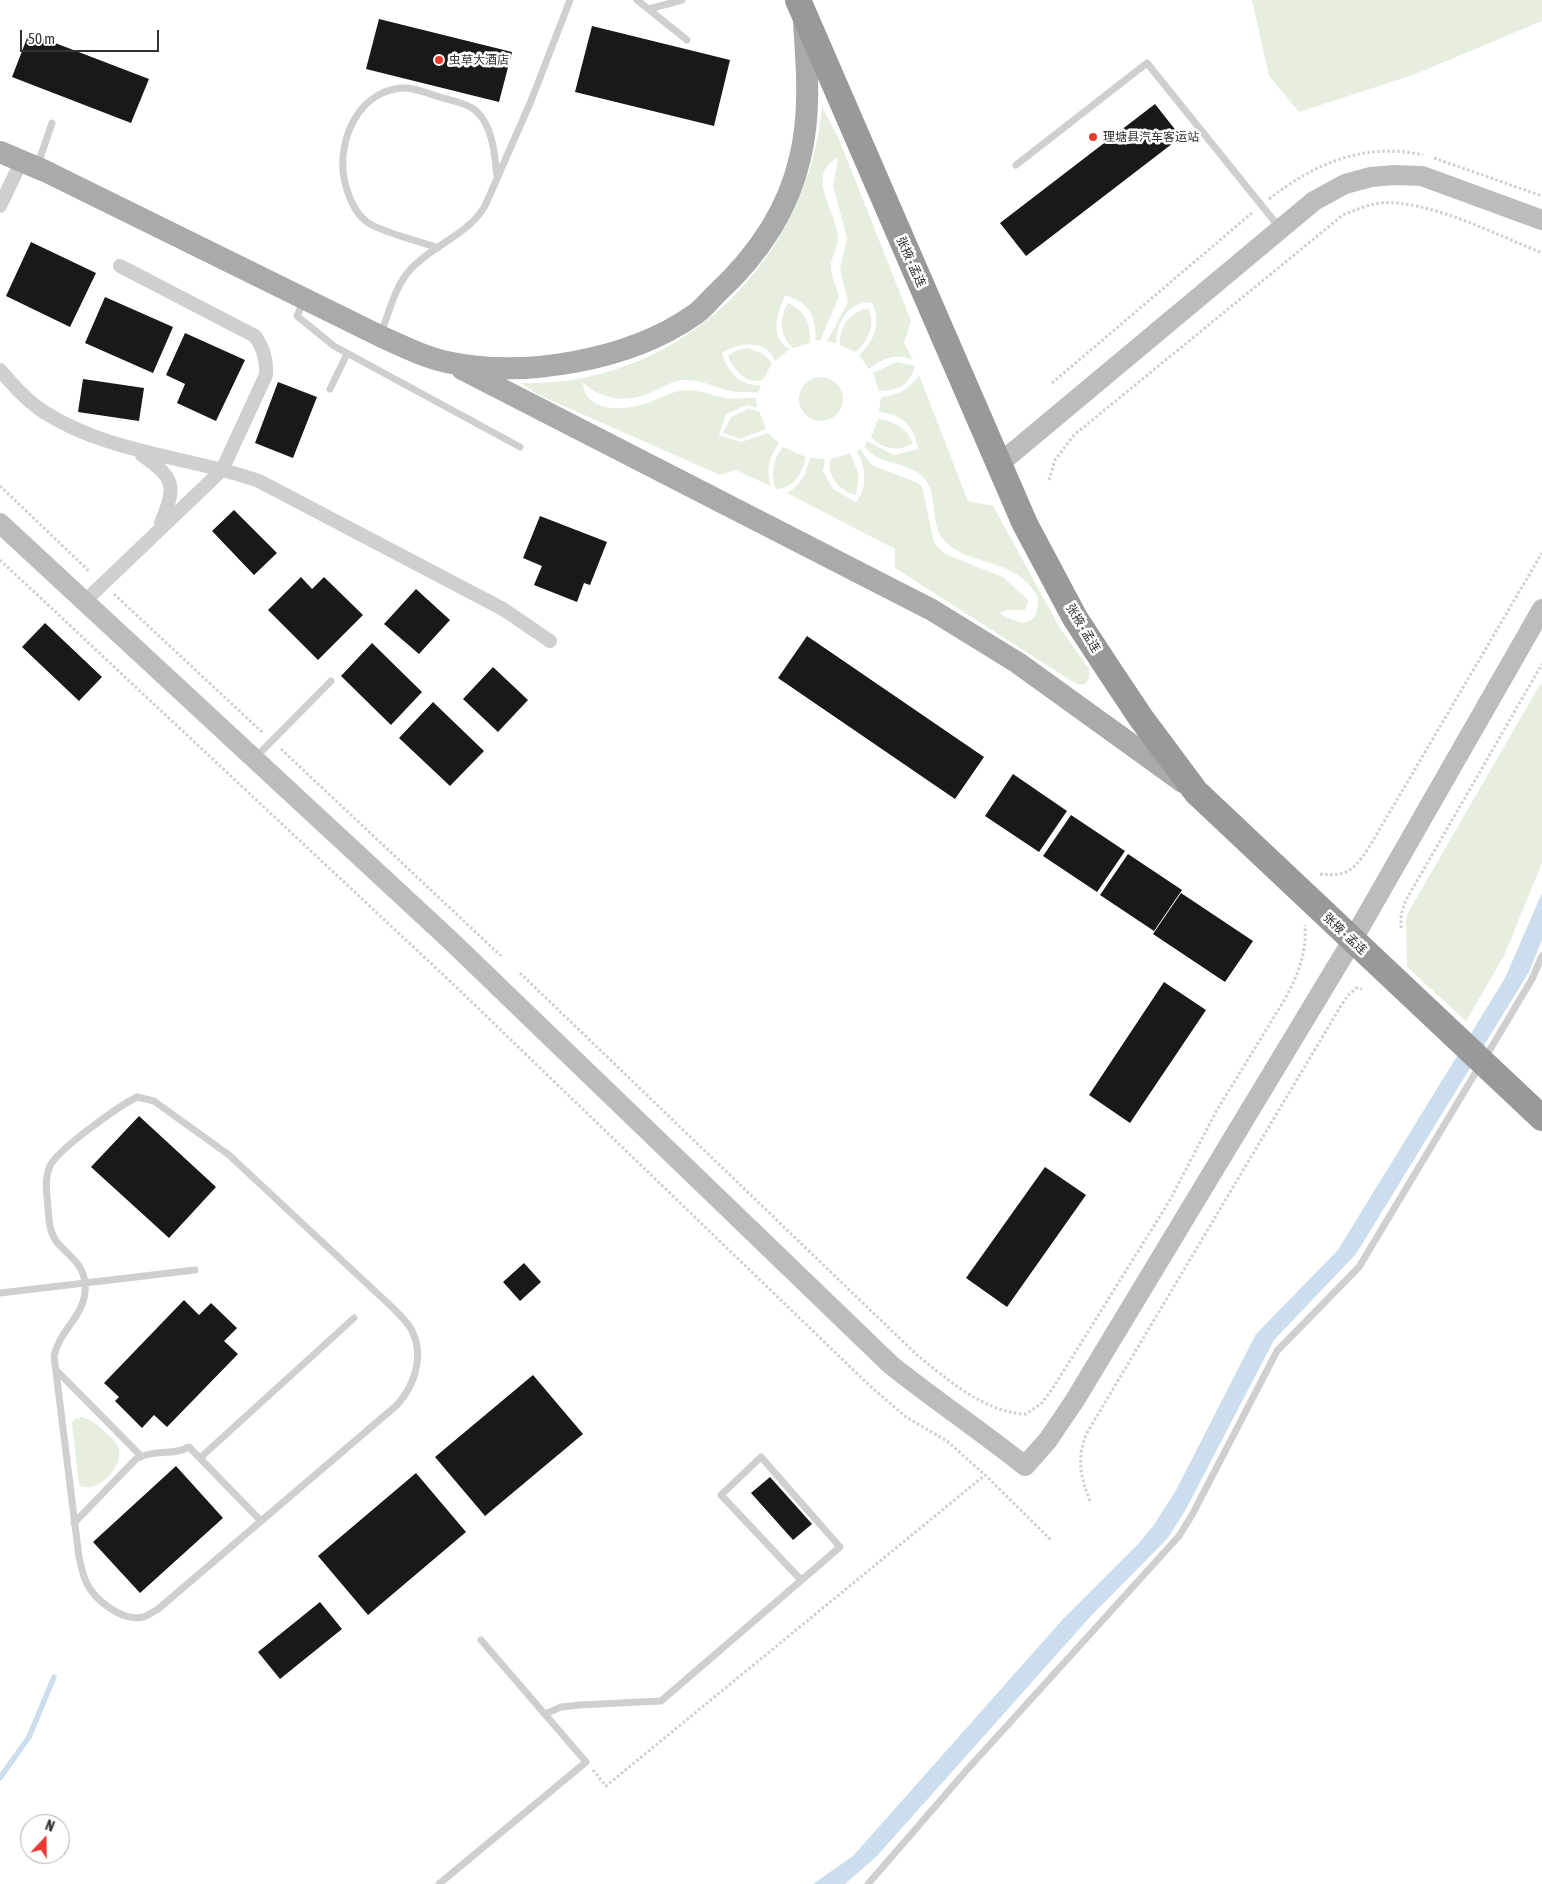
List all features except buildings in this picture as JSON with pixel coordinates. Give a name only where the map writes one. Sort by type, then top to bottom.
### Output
[{"type":"highway","name":"张掖 - 孟连","points":[[800,8],[1025,524],[1075,618],[1141,718],[1196,792],[1538,1115]]},
{"type":"main road","points":[[0,152],[30,163],[410,350],[448,362],[476,367],[541,366],[577,362],[612,354],[645,341],[695,315],[727,284],[769,234],[800,159],[808,93],[800,8]]},
{"type":"main road","points":[[448,362],[932,610],[1018,663],[1196,792]]},
{"type":"street","points":[[0,206],[30,163]]},
{"type":"street","points":[[999,464],[1314,201],[1346,184],[1371,177],[1394,175],[1422,176],[1542,220]]},
{"type":"street","points":[[86,601],[158,528],[222,470],[266,375],[267,364],[262,346],[255,336],[247,330],[120,266]]},
{"type":"street","points":[[0,370],[26,397],[43,411],[87,434],[133,449],[222,470],[259,481],[364,538],[504,609],[550,641]]},
{"type":"street","points":[[133,449],[163,470],[171,482],[169,504],[158,528]]},
{"type":"street","points":[[0,523],[450,940],[891,1365],[927,1393],[973,1424],[1024,1466],[1048,1440],[1075,1400],[1352,941],[1542,610]]},
{"type":"lane","points":[[380,336],[404,278],[420,261],[479,216],[531,101],[570,0]]},
{"type":"lane","points":[[638,0],[687,40]]},
{"type":"lane","points":[[649,9],[682,0]]},
{"type":"lane","points":[[1016,165],[1147,63],[1280,229]]},
{"type":"lane","points":[[438,248],[370,224],[359,214],[350,200],[342,166],[343,151],[352,124],[360,112],[371,101],[395,89],[412,89],[465,105],[474,110],[481,118],[489,134],[497,177]]},
{"type":"lane","points":[[30,163],[52,123]]},
{"type":"lane","points":[[305,299],[297,316],[334,346],[520,447]]},
{"type":"lane","points":[[330,389],[347,354]]},
{"type":"lane","points":[[255,759],[331,682]]},
{"type":"lane","points":[[868,1884],[965,1772],[1179,1536],[1192,1515],[1277,1351],[1359,1267],[1532,979],[1542,956]]},
{"type":"lane","points":[[137,1097],[148,1099],[229,1155],[394,1309],[413,1331],[418,1359],[407,1394],[397,1405],[157,1610],[144,1617],[136,1618],[106,1605],[88,1586],[79,1557],[55,1350],[83,1307],[85,1283],[79,1265],[56,1241],[51,1232],[46,1188],[50,1165],[59,1155],[118,1108],[137,1097]]},
{"type":"lane","points":[[0,1293],[195,1270]]},
{"type":"lane","points":[[200,1458],[354,1318]]},
{"type":"lane","points":[[56,1370],[142,1456]]},
{"type":"lane","points":[[74,1523],[142,1456],[182,1451],[189,1447],[261,1521]]},
{"type":"lane","points":[[545,1714],[561,1707],[661,1701],[801,1580],[840,1546],[761,1457],[721,1495],[801,1580]]},
{"type":"lane","points":[[439,1884],[586,1762],[481,1640]]},
{"type":"path","points":[[1049,480],[1055,460],[1074,435],[1343,215],[1380,204],[1412,206],[1434,211],[1542,253]]},
{"type":"path","points":[[0,486],[90,572]]},
{"type":"path","points":[[1320,874],[1345,874],[1353,868],[1368,849],[1542,553]]},
{"type":"path","points":[[0,560],[454,985],[870,1386],[906,1417],[947,1442],[985,1475],[1051,1540]]},
{"type":"path","points":[[112,592],[501,956]]},
{"type":"path","points":[[1401,928],[1401,915],[1406,900],[1542,664]]},
{"type":"path","points":[[520,973],[917,1355],[975,1397],[1002,1409],[1026,1414],[1042,1403],[1053,1388],[1170,1200],[1187,1163],[1217,1110],[1285,999],[1294,982],[1305,950],[1304,923]]},
{"type":"path","points":[[1090,1500],[1081,1476],[1080,1452],[1088,1431],[1338,1009],[1348,995],[1358,988],[1362,989]]},
{"type":"path","points":[[586,1762],[606,1786],[985,1475]]},
{"type":"shaded area","points":[[1252,0],[1542,0],[1542,21],[1413,75],[1299,112],[1269,76]]},
{"type":"shaded area","points":[[822,107],[839,139],[911,321],[904,343],[913,360],[901,357],[890,358],[879,362],[869,369],[859,355],[869,344],[875,332],[876,318],[872,303],[856,305],[850,309],[845,314],[839,328],[836,343],[827,341],[848,302],[840,269],[847,238],[833,186],[838,158],[828,165],[824,174],[823,184],[838,237],[831,267],[839,296],[820,341],[815,340],[815,325],[810,312],[800,302],[785,295],[778,317],[777,332],[783,345],[790,349],[775,361],[766,349],[759,346],[744,345],[722,353],[727,366],[736,377],[747,383],[761,385],[758,393],[731,391],[698,381],[681,380],[641,396],[623,399],[597,393],[583,382],[589,399],[604,407],[613,408],[641,405],[682,390],[698,391],[730,399],[756,398],[757,408],[747,405],[726,414],[719,435],[741,442],[768,433],[779,443],[769,464],[771,486],[735,470],[720,475],[539,395],[520,383],[578,379],[632,364],[681,338],[725,305],[762,263],[791,216],[811,163]]},
{"type":"shaded area","points":[[788,303],[799,310],[806,319],[810,330],[810,343],[793,348],[785,338],[782,321]]},
{"type":"shaded area","points":[[864,309],[868,309],[871,315],[871,327],[864,343],[856,352],[840,345],[841,333],[849,319]]},
{"type":"shaded area","points":[[748,348],[763,354],[772,363],[763,380],[751,380],[741,375],[728,356],[737,350]]},
{"type":"shaded area","points":[[896,362],[915,366],[913,373],[902,386],[892,390],[879,391],[873,373]]},
{"type":"shaded area","points":[[919,375],[968,501],[993,506],[1060,628],[1089,669],[1089,678],[1085,683],[1081,685],[1073,682],[895,568],[895,549],[787,493],[803,478],[810,458],[825,459],[823,471],[833,489],[856,502],[864,484],[864,471],[857,451],[860,449],[874,466],[922,486],[934,543],[945,554],[1003,577],[1027,599],[1028,603],[1025,610],[1006,610],[999,613],[1015,621],[1030,621],[1037,611],[1038,601],[1037,596],[1028,584],[1018,575],[1005,568],[965,554],[944,540],[936,525],[931,490],[922,476],[908,468],[877,457],[865,447],[867,441],[894,455],[918,449],[913,433],[906,422],[894,415],[879,412],[881,397],[903,391]]},
{"type":"shaded area","points":[[825,377],[837,383],[842,390],[842,408],[837,415],[830,420],[817,421],[809,418],[802,411],[799,395],[802,387],[809,380]]},
{"type":"shaded area","points":[[748,409],[759,411],[766,429],[740,439],[723,433],[731,417]]},
{"type":"shaded area","points":[[878,419],[899,426],[907,433],[913,443],[896,449],[886,447],[876,441],[871,437]]},
{"type":"shaded area","points":[[783,447],[806,457],[796,479],[788,486],[776,489],[773,478],[774,467],[777,456]]},
{"type":"shaded area","points":[[850,453],[859,475],[856,495],[840,487],[830,471],[831,459]]},
{"type":"shaded area","points":[[1542,681],[1542,863],[1504,956],[1466,1021],[1407,967],[1406,918]]},
{"type":"shaded area","points":[[82,1417],[95,1423],[113,1439],[118,1447],[119,1454],[118,1462],[108,1477],[101,1483],[86,1487],[79,1485],[72,1423],[74,1419]]},
{"type":"water","points":[[1542,893],[1542,940],[1529,972],[1356,1254],[1274,1340],[1185,1511],[1167,1539],[1090,1617],[876,1857],[845,1884],[813,1884],[853,1856],[1064,1618],[1139,1543],[1153,1526],[1175,1492],[1256,1334],[1338,1250],[1505,978]]},
{"type":"waterway","points":[[0,1778],[29,1737],[54,1677]]},
{"type":"place","name":"虫草大酒店","points":[[439,60]]},
{"type":"place","name":"理塘县汽车客运站","points":[[1093,137]]}]
